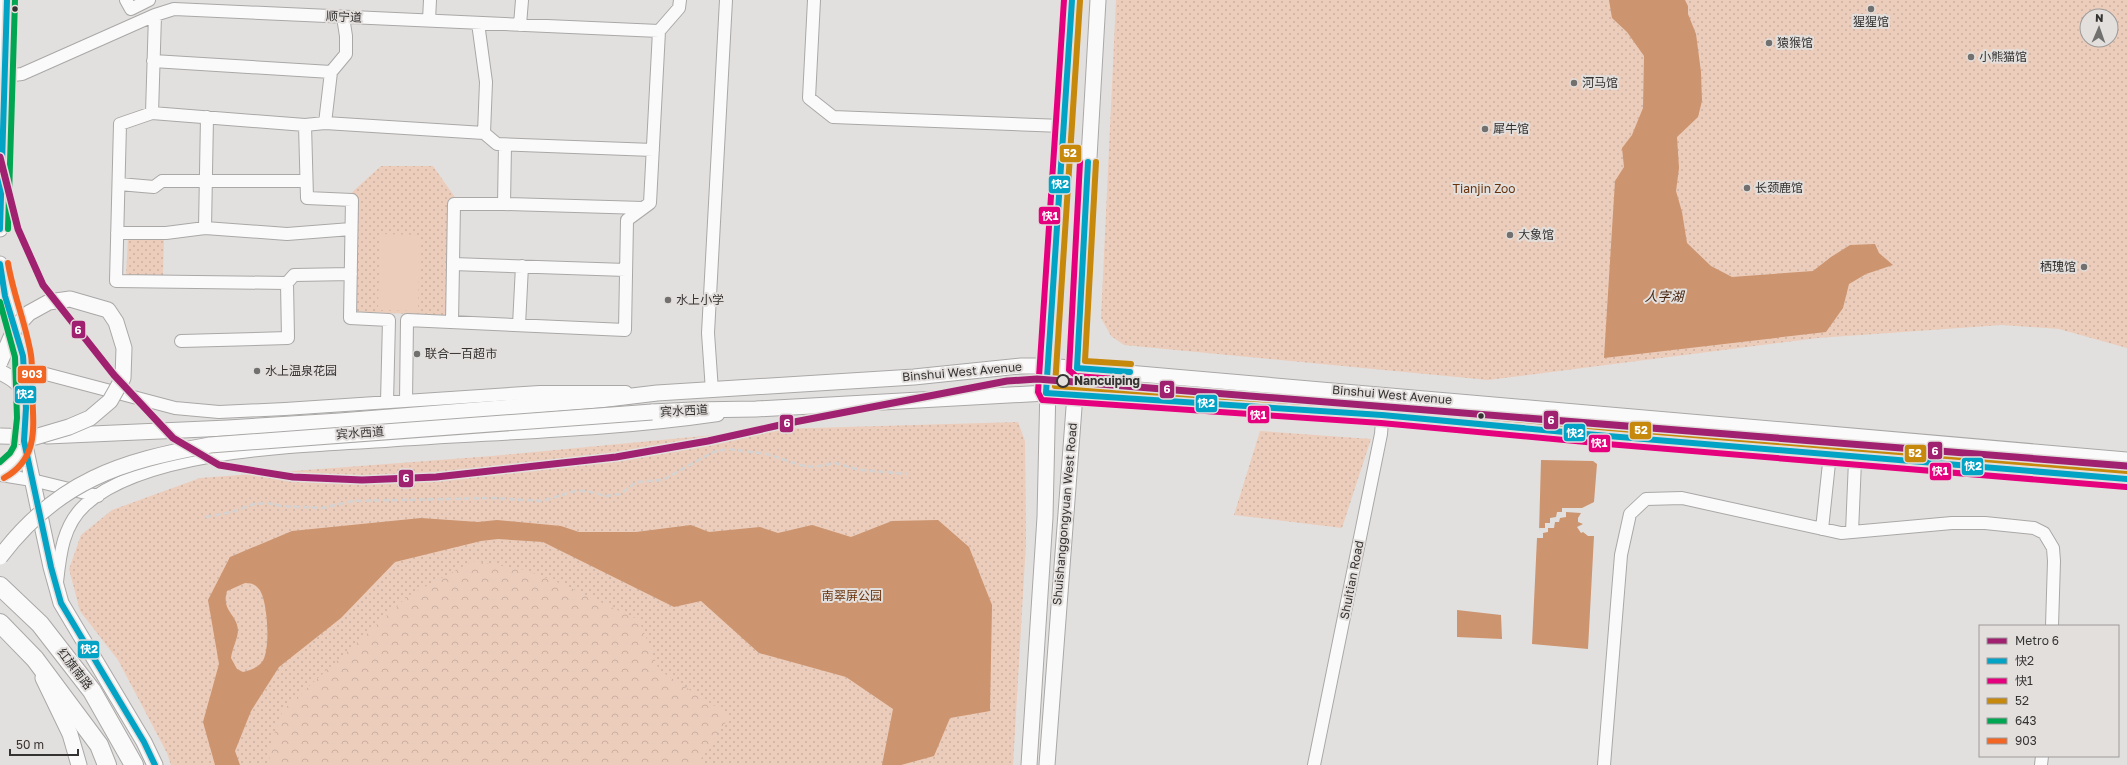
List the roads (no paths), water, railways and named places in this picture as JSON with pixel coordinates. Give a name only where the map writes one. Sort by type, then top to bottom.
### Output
[{"type":"highway","name":"红旗南路","points":[[0,586],[40,624],[92,691],[134,765]]},
{"type":"highway","points":[[0,624],[35,659],[99,745],[107,765]]},
{"type":"main road","points":[[0,229],[7,0]]},
{"type":"main road","name":"Shuishanggongyuan West Road","points":[[1029,765],[1045,517],[1046,393],[1072,0]]},
{"type":"main road","name":"Shuishanggongyuan West Road","points":[[1047,765],[1077,368],[1098,0]]},
{"type":"main road","points":[[0,264],[5,296],[23,356],[24,396],[30,439],[32,480],[61,603],[132,721],[155,765]]},
{"type":"main road","points":[[0,362],[16,328],[29,314],[49,302],[70,299],[99,306],[108,310],[116,322],[124,348],[123,378],[110,401],[90,418],[69,427],[30,439],[0,436]]},
{"type":"main road","name":"Binshui West Avenue","points":[[657,393],[712,391],[914,377],[1021,366],[1048,366],[1384,394],[2127,460]]},
{"type":"main road","points":[[0,372],[18,384],[24,396]]},
{"type":"main road","name":"宾水西道","points":[[30,439],[273,425],[600,400],[657,393]]},
{"type":"main road","name":"Binshui West Avenue","points":[[756,409],[1046,393],[1075,394],[1382,415],[1831,455],[2127,479]]},
{"type":"main road","name":"宾水西道","points":[[0,557],[29,524],[53,503],[82,483],[114,468],[165,453],[217,444],[652,412],[756,409]]},
{"type":"main road","points":[[0,471],[15,462],[30,439]]},
{"type":"main road","points":[[35,659],[70,734],[79,765]]},
{"type":"street","points":[[126,0],[132,8],[149,0]]},
{"type":"street","points":[[429,20],[430,0]]},
{"type":"street","points":[[520,24],[522,0]]},
{"type":"street","points":[[305,124],[306,198],[352,200],[350,318],[625,330],[627,220],[650,203],[659,31],[679,8],[680,0]]},
{"type":"street","points":[[712,391],[708,333],[726,0]]},
{"type":"street","points":[[814,0],[809,98],[833,117],[1063,126]]},
{"type":"street","name":"顺宁道","points":[[5,76],[22,74],[155,15],[174,9],[659,31]]},
{"type":"street","points":[[152,113],[155,15]]},
{"type":"street","points":[[325,123],[331,72],[346,54],[346,36],[343,16]]},
{"type":"street","points":[[478,23],[486,82],[484,133]]},
{"type":"street","points":[[153,61],[331,72]]},
{"type":"street","points":[[288,283],[116,282],[120,124],[152,113],[305,124],[325,123],[484,133],[497,144],[505,145],[653,150]]},
{"type":"street","points":[[205,228],[207,117]]},
{"type":"street","points":[[504,204],[505,145]]},
{"type":"street","points":[[119,184],[154,187],[162,181],[306,181]]},
{"type":"street","points":[[452,322],[454,204],[643,208]]},
{"type":"street","points":[[118,233],[166,233],[205,228],[287,234],[351,229]]},
{"type":"street","points":[[453,264],[626,270]]},
{"type":"street","points":[[519,325],[522,266]]},
{"type":"street","points":[[181,341],[288,338],[288,283],[294,275],[350,274]]},
{"type":"street","points":[[387,402],[389,320]]},
{"type":"street","points":[[406,401],[407,320]]},
{"type":"street","points":[[0,372],[46,374],[175,408],[219,412],[540,392],[597,391],[657,393]]},
{"type":"street","name":"Shuitian Road","points":[[1314,765],[1381,434],[1384,394]]},
{"type":"street","points":[[57,587],[60,554],[69,526],[84,506],[110,488],[158,468],[196,460],[284,448],[619,425],[697,418],[756,409]]},
{"type":"street","points":[[1822,529],[1832,435]]},
{"type":"street","points":[[1852,532],[1856,437]]},
{"type":"street","points":[[0,475],[32,480],[98,496]]},
{"type":"street","points":[[1604,765],[1620,555],[1630,514],[1646,499],[1682,498],[1841,533],[1952,523],[1986,523],[2034,528],[2044,533],[2053,548],[2052,625]]},
{"type":"water","name":"人字湖","points":[[1609,0],[1685,0],[1688,6],[1688,14],[1696,34],[1701,72],[1702,101],[1698,117],[1677,137],[1679,168],[1676,191],[1682,212],[1687,243],[1711,266],[1732,277],[1813,271],[1850,245],[1875,244],[1879,253],[1893,265],[1866,274],[1849,284],[1843,308],[1826,332],[1604,358],[1615,181],[1624,167],[1622,148],[1632,135],[1643,108],[1644,56],[1627,32],[1612,18]]},
{"type":"water","points":[[1541,460],[1593,461],[1597,464],[1594,502],[1582,508],[1562,508],[1562,512],[1557,512],[1556,517],[1550,518],[1550,523],[1545,523],[1545,528],[1539,528]]},
{"type":"water","points":[[1566,512],[1581,513],[1578,518],[1578,522],[1583,524],[1577,527],[1581,533],[1583,532],[1588,536],[1594,536],[1588,649],[1532,644],[1537,538],[1543,538],[1543,533],[1548,532],[1548,528],[1554,528],[1555,522],[1559,522],[1560,518],[1566,517]]},
{"type":"water","points":[[421,518],[478,522],[497,520],[561,526],[579,532],[636,532],[691,525],[709,532],[760,527],[778,533],[812,525],[851,537],[892,521],[938,520],[969,547],[992,605],[990,711],[950,718],[934,756],[901,765],[882,765],[893,709],[846,677],[759,653],[701,601],[674,607],[543,542],[498,539],[481,541],[395,562],[341,618],[279,667],[251,711],[235,751],[240,765],[215,765],[203,722],[219,664],[208,600],[230,557],[292,531]],"holes":[[[245,583],[256,586],[262,595],[266,614],[267,648],[262,662],[258,666],[243,672],[237,669],[231,658],[238,630],[235,620],[226,603],[226,598],[227,591]]]},
{"type":"water","points":[[1457,610],[1501,615],[1502,639],[1457,637]]},
{"type":"railway","points":[[206,517],[232,512],[254,504],[267,503],[281,506],[322,508],[353,501],[492,498],[542,501],[575,491],[587,491],[606,496],[620,494],[637,482],[663,480],[713,452],[728,449],[767,454],[800,465],[814,467],[835,463],[860,470],[908,474]]},
{"type":"metro line","name":"6","points":[[0,157],[18,229],[43,285],[114,375],[173,438],[219,465],[293,477],[362,480],[436,477],[616,457],[708,441],[789,423],[1007,381],[1037,379],[2127,466]]},
{"type":"place","name":"猩猩馆","points":[[1871,9]]},
{"type":"place","name":"猿猴馆","points":[[1769,43]]},
{"type":"place","name":"小熊猫馆","points":[[1971,57]]},
{"type":"place","name":"河马馆","points":[[1574,83]]},
{"type":"place","name":"犀牛馆","points":[[1485,129]]},
{"type":"place","name":"长颈鹿馆","points":[[1747,188]]},
{"type":"place","name":"大象馆","points":[[1510,235]]},
{"type":"place","name":"栖瑰馆","points":[[2084,267]]},
{"type":"place","name":"水上小学","points":[[668,300]]},
{"type":"place","name":"联合一百超市","points":[[417,354]]},
{"type":"place","name":"水上温泉花园","points":[[257,371]]},
{"type":"place","name":"Nancuiping","points":[[1063,381]]},
{"type":"park label","name":"Tianjin Zoo","points":[[1484,189]]},
{"type":"park label","name":"南翠屏公园","points":[[852,596]]}]
